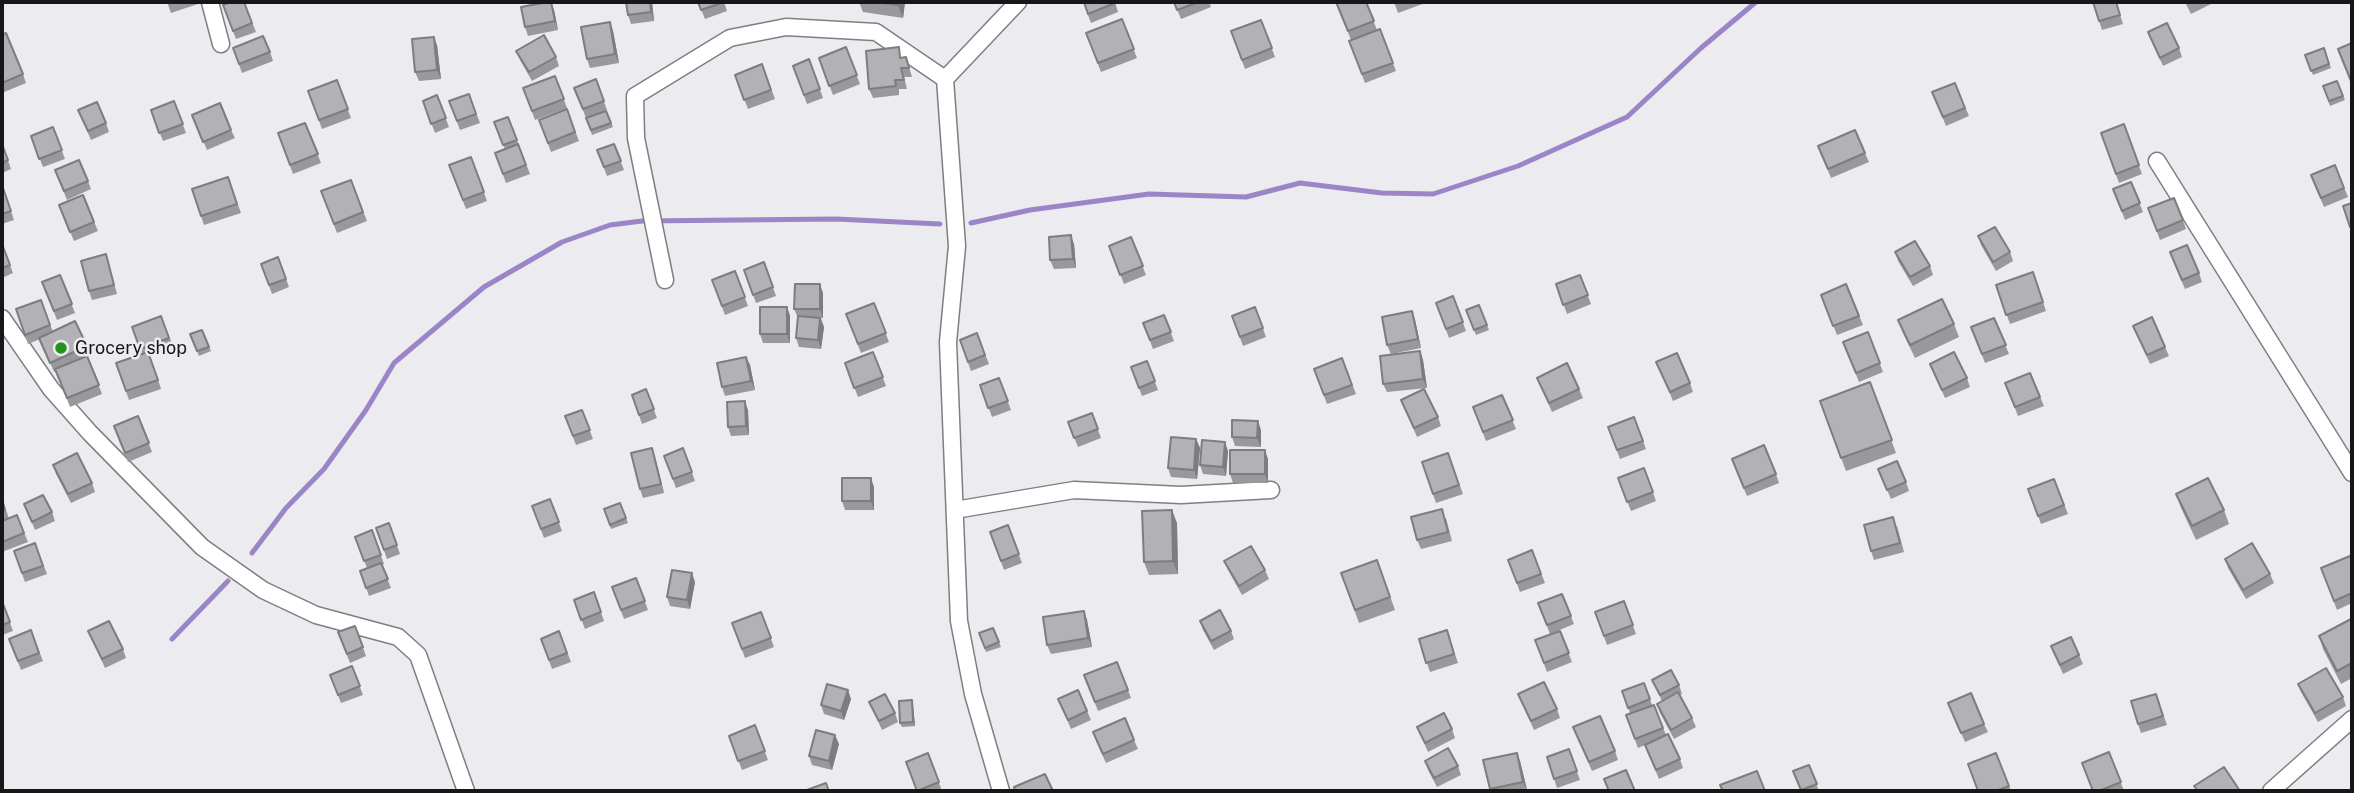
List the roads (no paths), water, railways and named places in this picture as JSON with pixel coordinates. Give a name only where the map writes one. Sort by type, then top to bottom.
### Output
[{"type":"street","points":[[210,2],[220,44]]},
{"type":"street","points":[[1001,791],[973,694],[959,621],[948,342],[957,246],[945,79],[1018,2]]},
{"type":"street","points":[[665,280],[636,138],[635,96],[730,38],[786,27],[876,32],[945,79]]},
{"type":"street","points":[[2157,162],[2352,473]]},
{"type":"street","points":[[2,318],[59,398],[202,547],[263,590],[316,615],[398,637],[418,655],[466,791]]},
{"type":"street","points":[[955,510],[1074,490],[1181,495],[1271,490]]},
{"type":"street","points":[[2271,791],[2352,719]]},
{"type":"waterway","points":[[971,223],[1030,210],[1149,194],[1246,197],[1300,183],[1382,193],[1433,194],[1518,166],[1627,117],[1701,48],[1756,2]]},
{"type":"waterway","points":[[252,553],[286,508],[324,469],[366,410],[394,363],[484,287],[562,242],[610,225],[642,221],[836,219],[940,224]]},
{"type":"waterway","points":[[172,639],[228,581]]},
{"type":"place","name":"Grocery shop","points":[[61,348]]}]
